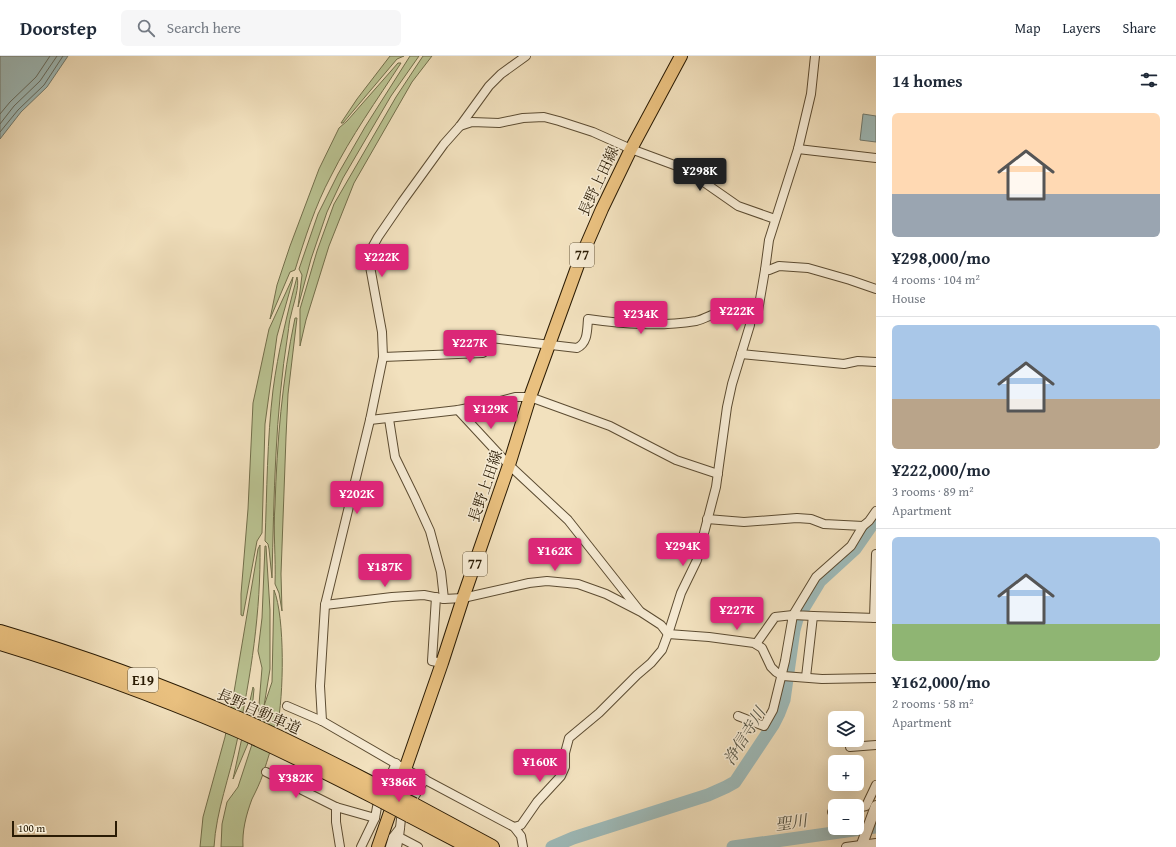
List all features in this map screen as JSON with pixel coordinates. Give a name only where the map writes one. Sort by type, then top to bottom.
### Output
[{"type":"highway","name":"長野自動車道","points":[[0,632],[120,671],[198,702],[378,792],[411,810],[470,847]]},
{"type":"highway","name":"長野自動車道","points":[[0,643],[117,682],[200,715],[280,744]]},
{"type":"highway","name":"長野自動車道","points":[[411,810],[492,847]]},
{"type":"main road","name":"長野上田線","points":[[378,847],[400,766],[442,663],[509,465],[530,397],[550,345],[563,305],[590,236],[631,149],[681,56]]},
{"type":"street","points":[[322,721],[320,686],[325,605],[370,420],[383,357],[382,332],[368,261],[373,246],[402,202],[452,133],[460,126],[489,86],[501,74],[526,56]]},
{"type":"street","points":[[383,357],[483,353],[486,350],[488,339],[491,338],[573,349],[583,345],[585,341],[588,319],[654,325],[697,321],[726,311],[751,314],[758,311],[769,240],[798,149],[810,94],[815,56]]},
{"type":"street","points":[[460,126],[472,122],[499,124],[519,118],[544,117],[593,132],[631,149],[684,169],[738,206],[775,219]]},
{"type":"street","points":[[798,149],[876,158]]},
{"type":"street","points":[[765,270],[779,266],[808,268],[876,289]]},
{"type":"street","points":[[514,827],[521,825],[537,802],[562,776],[565,753],[569,738],[599,713],[651,663],[662,650],[681,593],[697,560],[718,474],[728,400],[750,325],[751,314]]},
{"type":"street","points":[[741,354],[844,364],[858,361],[876,362]]},
{"type":"street","points":[[370,420],[458,410],[515,397],[530,397],[610,426],[676,460],[718,474]]},
{"type":"street","points":[[458,410],[509,465],[568,520],[641,612]]},
{"type":"street","points":[[388,419],[395,457],[430,531],[442,572],[432,660],[442,663]]},
{"type":"street","points":[[738,716],[764,726],[773,710],[785,661],[793,615],[816,577],[850,546],[863,526],[869,522],[876,511]]},
{"type":"street","points":[[707,519],[744,522],[797,518],[811,519],[824,524],[863,526]]},
{"type":"street","points":[[756,644],[775,617],[793,615],[875,618],[876,554]]},
{"type":"street","points":[[325,605],[417,595],[440,598],[463,598],[529,583],[547,581],[572,583],[606,594],[641,612],[661,625],[668,634],[709,637],[756,644],[762,648],[771,666],[776,672],[782,675],[822,679],[876,678]]},
{"type":"street","points":[[806,677],[813,616]]},
{"type":"street","points":[[287,706],[322,721],[400,766],[514,827],[521,836],[523,847]]},
{"type":"street","points":[[864,746],[876,745]]},
{"type":"street","points":[[361,847],[375,818],[377,807],[400,766]]},
{"type":"street","points":[[266,772],[336,808],[375,818]]},
{"type":"street","points":[[396,847],[401,819],[425,779]]},
{"type":"street","points":[[864,806],[866,806],[876,785]]},
{"type":"street","points":[[336,808],[336,822],[340,847]]},
{"type":"street","points":[[862,845],[874,812]]},
{"type":"street","points":[[390,847],[392,837],[400,828]]},
{"type":"street","points":[[399,837],[418,847]]},
{"type":"street","points":[[846,847],[876,843]]},
{"type":"green space","points":[[390,56],[404,56],[397,59],[343,123],[341,123],[357,99]]},
{"type":"green space","points":[[410,56],[419,56],[391,96],[343,178],[327,212],[311,259],[298,307],[302,275],[299,269],[318,214],[338,174],[365,127]]},
{"type":"green space","points":[[423,56],[432,56],[412,82],[354,183],[329,246],[306,320],[300,346],[300,309],[317,251],[334,204],[396,97]]},
{"type":"green space","points":[[398,63],[401,63],[356,132],[325,187],[311,222],[295,270],[290,272],[270,319],[277,285],[290,246],[319,169],[339,128],[347,121]]},
{"type":"green space","points":[[293,277],[277,336],[265,424],[262,533],[257,541],[243,616],[241,615],[241,594],[248,509],[253,403],[269,329]]},
{"type":"green space","points":[[297,277],[297,290],[290,320],[280,394],[272,578],[269,549],[268,544],[265,541],[268,447],[271,409],[280,347]]},
{"type":"green space","points":[[295,318],[297,318],[288,394],[286,437],[281,574],[282,611],[279,593],[275,584],[274,525],[283,388]]},
{"type":"green space","points":[[260,545],[257,619],[251,668],[242,717],[217,820],[214,847],[200,847],[203,817],[225,737],[234,692],[258,549]]},
{"type":"green space","points":[[265,546],[270,610],[270,669],[264,706],[272,682],[274,590],[278,602],[282,637],[282,678],[279,714],[277,727],[263,774],[246,817],[243,847],[221,847],[222,824],[227,802],[238,787],[257,729],[262,668],[258,651],[262,618]]},
{"type":"green space","points":[[253,687],[249,741],[233,779]]},
{"type":"water","points":[[0,56],[68,56],[47,87],[21,112],[0,139]]},
{"type":"water","points":[[863,114],[876,116],[876,142],[860,140]]},
{"type":"waterway","name":"浄信寺川","points":[[552,847],[573,838],[708,795],[735,782],[773,725],[784,700],[794,630],[797,619],[820,581],[855,549],[876,519]]},
{"type":"waterway","name":"聖川","points":[[733,847],[876,827]]}]
